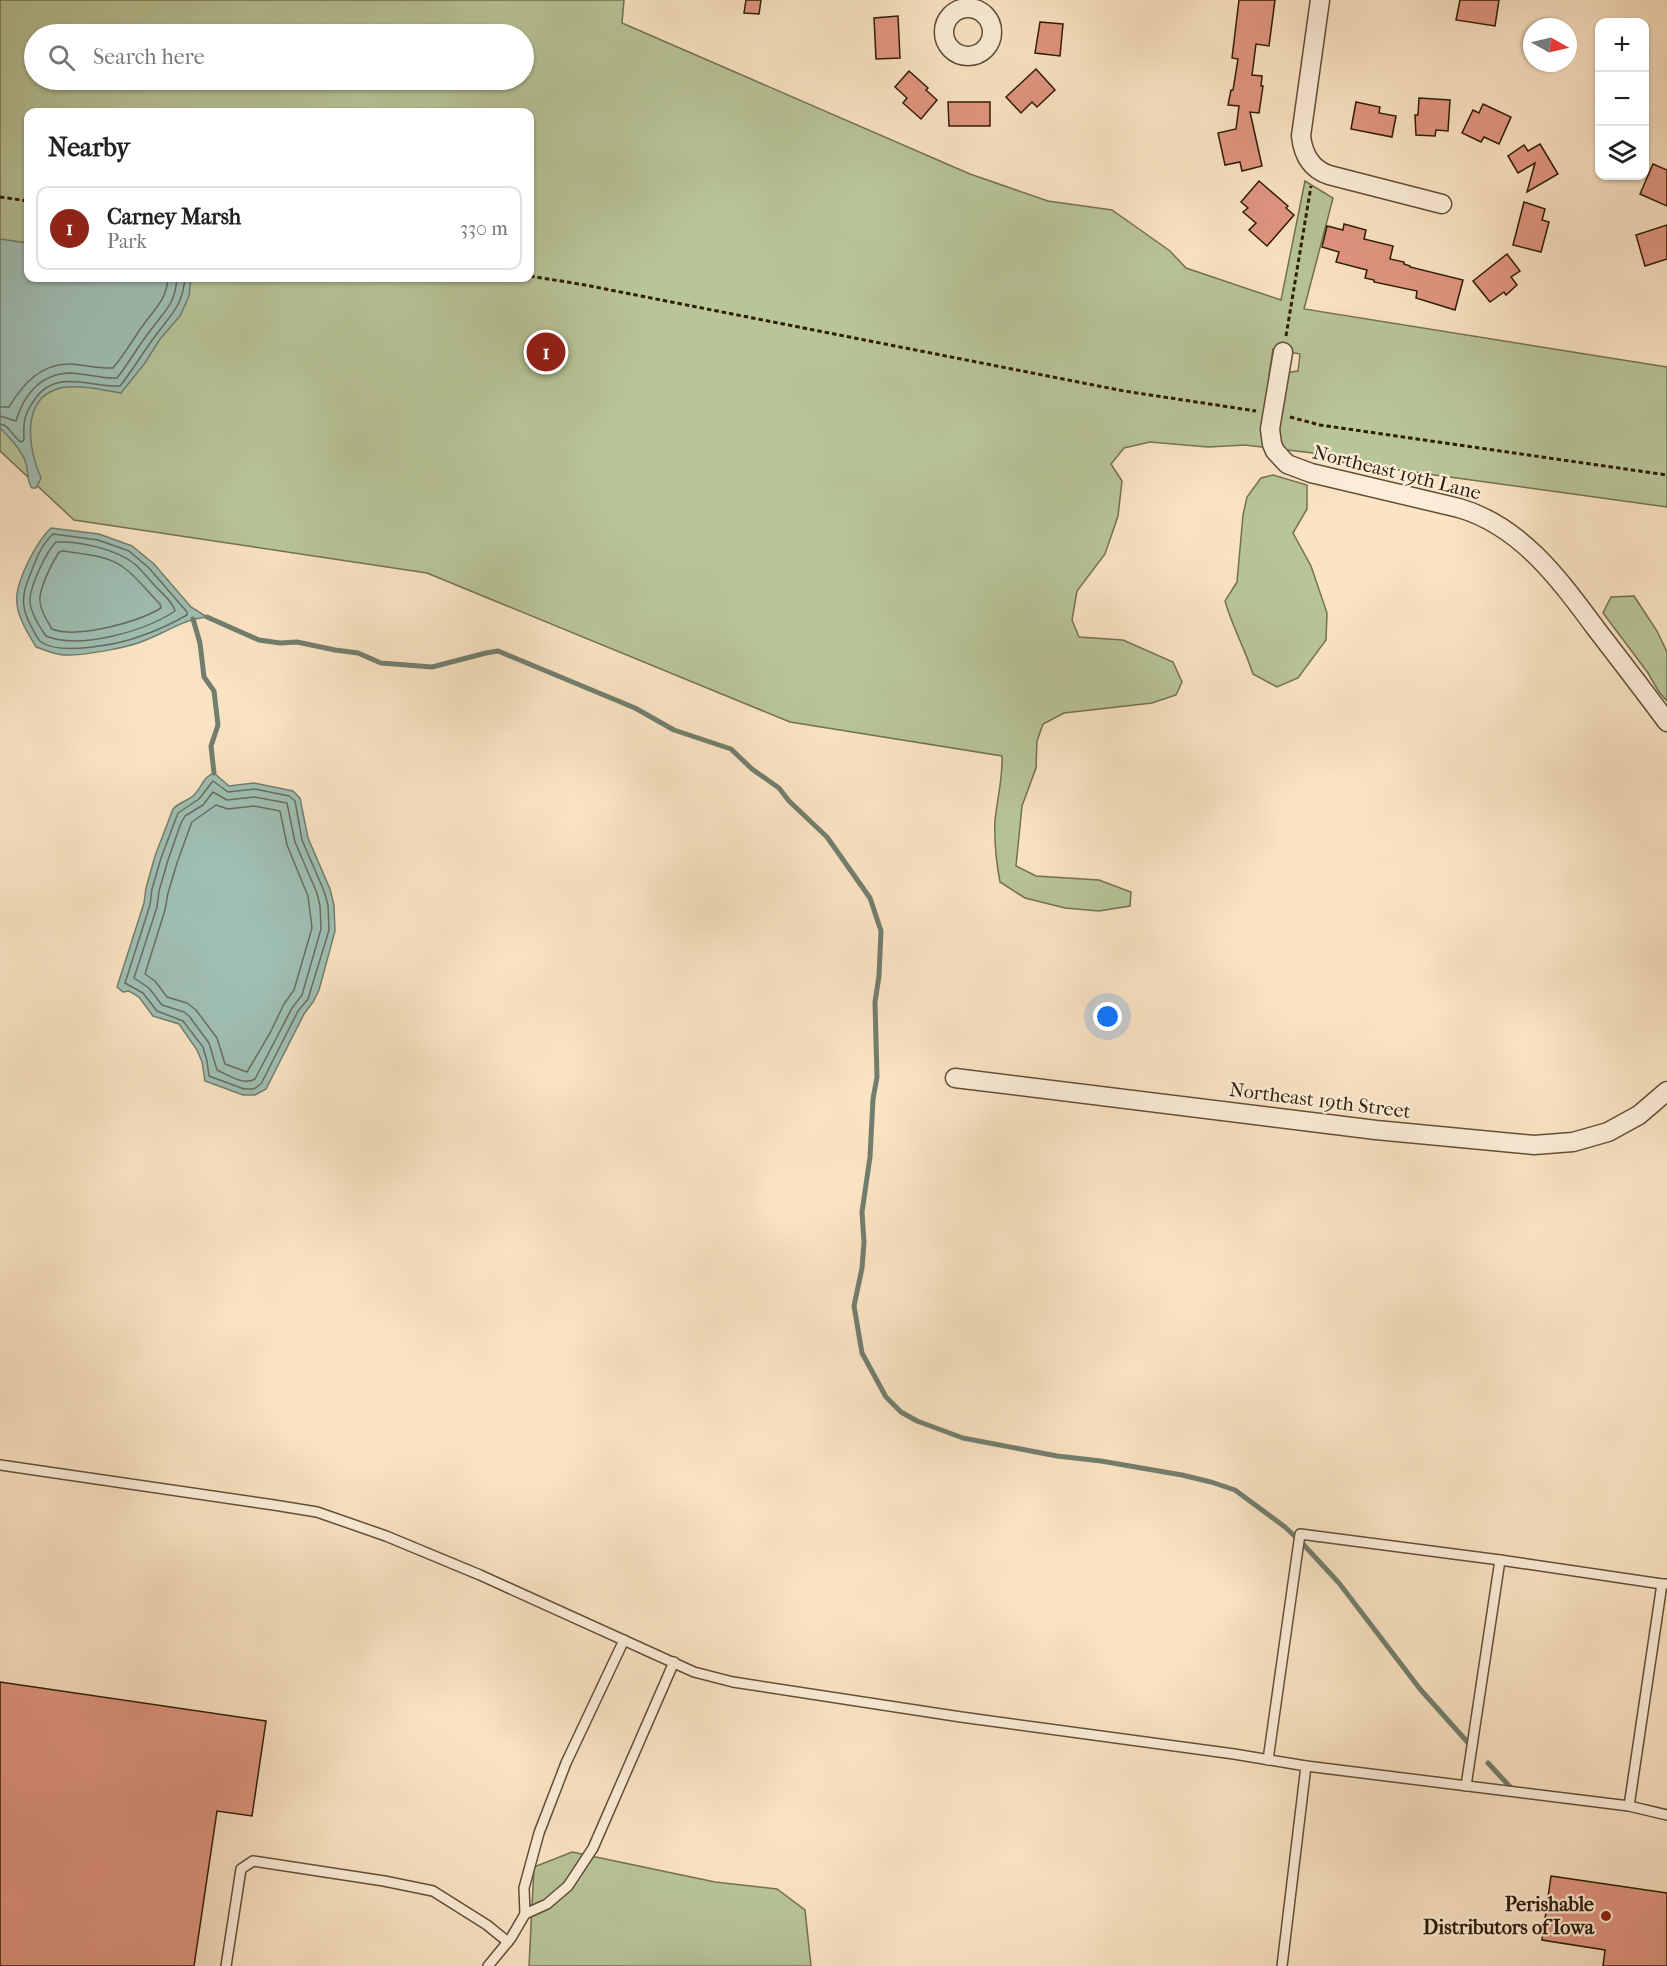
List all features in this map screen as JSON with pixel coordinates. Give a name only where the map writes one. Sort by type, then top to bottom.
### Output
[{"type":"street","points":[[1320,0],[1301,136],[1310,162],[1317,170],[1343,180],[1442,204]]},
{"type":"street","name":"Northeast 19th Lane","points":[[1283,352],[1270,429],[1272,444],[1278,456],[1287,464],[1311,473],[1471,511],[1515,536],[1556,575],[1667,722]]},
{"type":"street","name":"Northeast 19th Street","points":[[955,1078],[1376,1130],[1534,1145],[1573,1142],[1608,1132],[1640,1115],[1667,1091]]},
{"type":"lane","points":[[0,1465],[317,1512],[397,1540],[480,1575],[694,1672],[733,1682],[972,1719],[1234,1754],[1306,1766],[1629,1806],[1667,1815]]},
{"type":"lane","points":[[1268,1760],[1300,1534],[1665,1584],[1629,1806]]},
{"type":"lane","points":[[1466,1786],[1500,1560]]},
{"type":"lane","points":[[488,1966],[508,1942],[525,1914],[524,1888],[539,1833],[566,1762],[624,1640]]},
{"type":"lane","points":[[525,1914],[547,1904],[568,1886],[593,1848],[674,1662]]},
{"type":"lane","points":[[1282,1966],[1306,1766]]},
{"type":"lane","points":[[225,1966],[241,1869],[253,1862],[338,1873],[433,1891],[487,1925],[508,1942]]},
{"type":"path","points":[[1283,352],[1311,184],[1317,170]]},
{"type":"path","points":[[0,197],[24,200]]},
{"type":"path","points":[[534,277],[1113,389],[1272,414],[1330,427],[1667,475]]},
{"type":"green space","points":[[0,0],[624,0],[622,23],[970,174],[1048,201],[1112,210],[1170,251],[1186,268],[1281,300],[1305,181],[1333,198],[1304,309],[1667,367],[1667,507],[1318,459],[1313,453],[1245,445],[1208,447],[1150,442],[1124,448],[1111,464],[1122,481],[1118,516],[1105,554],[1077,591],[1072,620],[1079,637],[1123,640],[1173,662],[1182,682],[1176,695],[1152,703],[1064,713],[1043,724],[1037,741],[1036,768],[1022,806],[1016,866],[1036,876],[1099,880],[1131,892],[1130,906],[1099,911],[1065,908],[1025,898],[1000,882],[995,829],[1002,756],[790,722],[427,573],[74,520],[0,451]],"holes":[[[1273,349],[1300,354],[1298,371],[1269,375]]]},
{"type":"green space","points":[[1273,475],[1307,485],[1307,509],[1293,533],[1311,566],[1327,613],[1326,640],[1298,678],[1277,687],[1253,674],[1225,601],[1237,582],[1243,515],[1247,497],[1261,478]]},
{"type":"green space","points":[[1634,596],[1657,631],[1667,652],[1667,701],[1603,613],[1611,597]]},
{"type":"green space","points":[[572,1852],[715,1882],[777,1889],[805,1910],[811,1966],[529,1966],[534,1867]]},
{"type":"water","points":[[0,239],[24,242],[24,282],[191,282],[189,296],[180,316],[160,339],[145,363],[121,393],[64,387],[45,395],[37,404],[31,428],[33,454],[41,478],[36,488],[30,485],[22,454],[0,428]]},
{"type":"water","points":[[51,528],[99,534],[132,546],[154,564],[191,607],[207,617],[183,623],[138,643],[105,651],[63,655],[36,647],[20,616],[17,596],[27,564]]},
{"type":"water","points":[[214,773],[229,786],[254,783],[293,791],[300,798],[308,838],[330,889],[334,905],[335,931],[319,990],[304,1014],[266,1089],[255,1095],[243,1095],[205,1081],[202,1062],[197,1050],[179,1024],[153,1016],[139,997],[129,991],[123,992],[117,987],[144,903],[155,856],[173,809],[194,795],[205,780]]},
{"type":"building","points":[[746,0],[761,0],[759,14],[744,13]]},
{"type":"building","points":[[1239,0],[1275,0],[1269,46],[1256,44],[1252,75],[1262,76],[1261,86],[1263,86],[1259,113],[1250,112],[1262,166],[1242,171],[1240,162],[1225,165],[1218,133],[1236,129],[1239,106],[1228,105],[1238,59],[1232,58]]},
{"type":"building","points":[[1460,0],[1499,0],[1495,26],[1456,20]]},
{"type":"building","points":[[898,16],[900,58],[876,59],[874,18]]},
{"type":"building","points":[[1040,22],[1063,24],[1060,56],[1035,53]]},
{"type":"building","points":[[1036,69],[1055,90],[1037,107],[1032,102],[1021,113],[1006,97]]},
{"type":"building","points":[[909,71],[928,88],[926,90],[937,100],[921,119],[903,103],[907,98],[895,87]]},
{"type":"building","points":[[1419,98],[1450,100],[1448,131],[1436,130],[1435,136],[1416,135],[1415,115],[1418,115]]},
{"type":"building","points":[[948,102],[990,102],[990,126],[949,126]]},
{"type":"building","points":[[1356,102],[1380,107],[1379,113],[1396,116],[1392,137],[1351,129]]},
{"type":"building","points":[[1483,104],[1511,117],[1499,144],[1484,137],[1481,142],[1462,133],[1473,110],[1479,113]]},
{"type":"building","points":[[1540,144],[1558,174],[1527,192],[1535,163],[1518,173],[1508,156],[1524,145],[1528,151]]},
{"type":"building","points":[[1653,164],[1667,170],[1667,206],[1640,194],[1646,180],[1649,180]]},
{"type":"building","points":[[1259,181],[1288,206],[1286,208],[1294,215],[1267,246],[1249,230],[1256,223],[1243,212],[1248,208],[1241,202]]},
{"type":"building","points":[[1524,202],[1545,209],[1542,220],[1549,222],[1541,252],[1513,245]]},
{"type":"building","points":[[1344,224],[1366,230],[1364,239],[1393,246],[1390,259],[1404,262],[1410,267],[1463,280],[1455,310],[1416,298],[1417,291],[1374,282],[1374,280],[1365,278],[1367,270],[1336,262],[1339,252],[1322,247],[1327,226],[1343,230]]},
{"type":"building","points":[[1667,225],[1667,259],[1645,266],[1636,235]]},
{"type":"building","points":[[1507,254],[1520,271],[1511,277],[1517,285],[1506,295],[1504,292],[1490,302],[1473,281]]},
{"type":"building","points":[[0,1682],[266,1721],[252,1816],[217,1811],[194,1966],[0,1966]]},
{"type":"building","name":"Perishable Distributors of Iowa","points":[[1551,1876],[1667,1893],[1667,1966],[1603,1966],[1605,1950],[1542,1940]]},
{"type":"waterway","points":[[207,617],[259,640],[280,643],[297,642],[358,653],[381,663],[432,667],[498,651],[635,708],[674,730],[731,749],[752,769],[779,788],[789,801],[827,837],[870,898],[881,931],[875,1002],[877,1077],[873,1099],[870,1157],[862,1212],[864,1242],[862,1268],[854,1306],[862,1353],[886,1397],[901,1412],[917,1421],[963,1438],[1057,1456],[1182,1475],[1235,1490],[1285,1527],[1339,1583],[1420,1689],[1471,1746]]},
{"type":"waterway","points":[[193,619],[200,643],[204,677],[214,691],[218,725],[211,746],[214,773]]},
{"type":"waterway","points":[[1488,1763],[1513,1790]]},
{"type":"place","name":"Carney Marsh","points":[[546,352]]},
{"type":"place","name":"Perishable Distributors of Iowa","points":[[1606,1916]]}]
